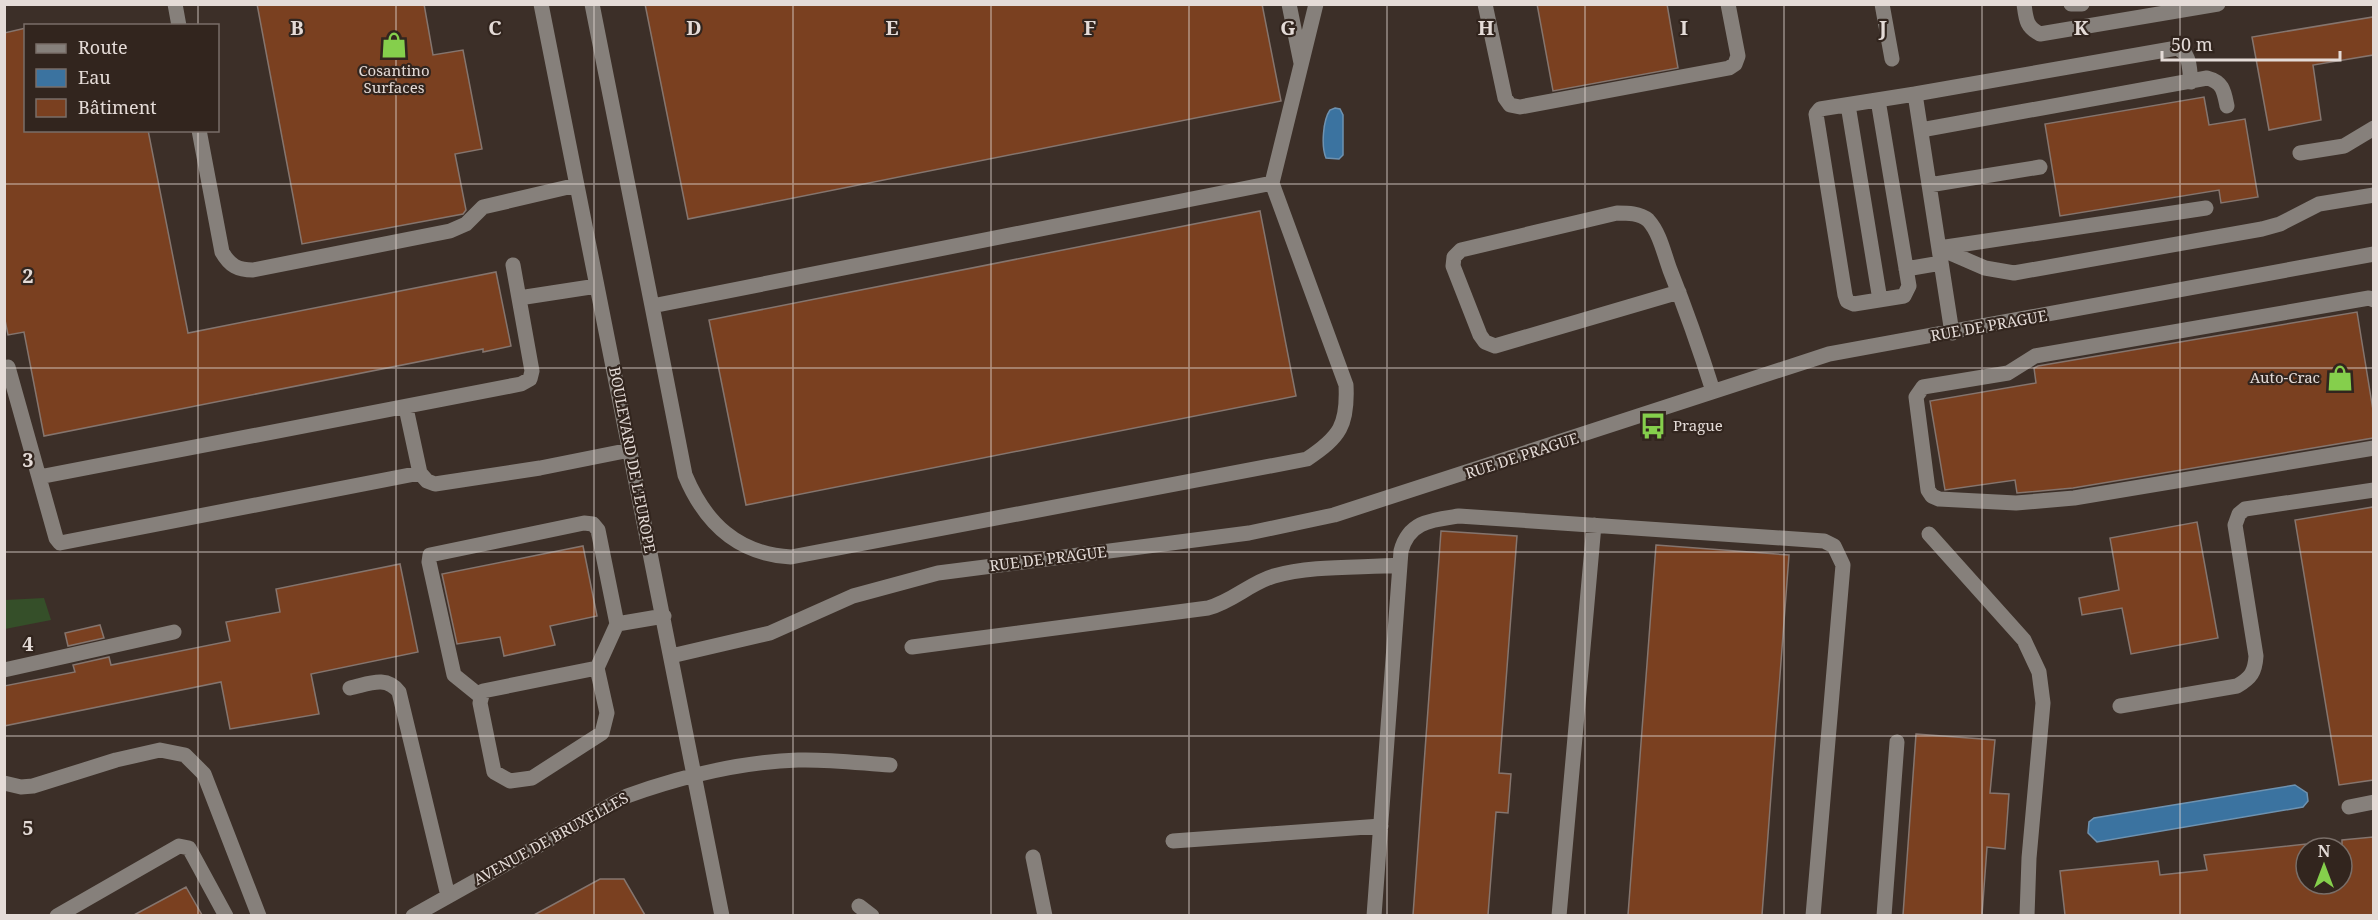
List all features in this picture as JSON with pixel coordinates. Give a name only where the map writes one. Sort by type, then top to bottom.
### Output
[{"type":"street","points":[[175,4],[179,24]]},
{"type":"street","name":"BOULEVARD DE L'EUROPE","points":[[541,4],[722,915]]},
{"type":"street","points":[[592,4],[685,475],[692,492],[727,536],[744,547],[767,556],[791,557],[1307,459],[1328,446],[1342,429],[1347,406],[1346,385],[1272,183],[1316,4]]},
{"type":"street","points":[[1289,4],[1302,68]]},
{"type":"street","points":[[1485,4],[1505,98],[1510,105],[1520,107],[1729,68],[1735,64],[1738,56],[1728,4]]},
{"type":"street","points":[[1882,4],[1892,59]]},
{"type":"street","points":[[2024,4],[2027,23],[2032,30],[2040,34],[2218,4]]},
{"type":"street","points":[[2071,4],[2082,4]]},
{"type":"street","points":[[1878,100],[1906,268],[1908,293],[1904,296],[1854,304],[1847,301],[1845,295],[1815,121],[1821,109],[2177,48],[2188,56],[2191,81]]},
{"type":"street","points":[[1921,130],[2207,78],[2224,87],[2227,106]]},
{"type":"street","points":[[1915,94],[1952,333]]},
{"type":"street","points":[[1848,105],[1880,300]]},
{"type":"street","points":[[2300,153],[2344,146],[2373,128]]},
{"type":"street","points":[[199,132],[222,252],[229,263],[241,270],[253,270],[450,231],[465,224],[483,207],[577,185]]},
{"type":"street","points":[[1929,185],[2040,167]]},
{"type":"street","points":[[652,306],[1272,183]]},
{"type":"street","points":[[1940,255],[1985,268],[2014,273],[2262,229],[2280,224],[2319,204],[2373,195]]},
{"type":"street","points":[[1906,268],[1940,255],[2206,208]]},
{"type":"street","points":[[1679,292],[1495,346],[1485,342],[1480,335],[1453,266],[1454,257],[1461,250],[1617,213],[1633,213],[1646,218],[1655,230],[1679,292],[1713,391]]},
{"type":"street","name":"RUE DE PRAGUE","points":[[671,656],[770,633],[853,596],[938,573],[1249,533],[1334,515],[1593,433],[1829,354],[2373,254]]},
{"type":"street","points":[[39,477],[522,384],[530,379],[532,371],[513,265]]},
{"type":"street","points":[[519,298],[597,286]]},
{"type":"street","points":[[2373,300],[2369,298],[2035,356],[2008,373],[1923,387],[1916,397],[1928,490],[1932,496],[1939,499],[2016,503],[2074,498],[2373,448]]},
{"type":"street","points":[[8,367],[56,538],[60,543],[420,473]]},
{"type":"street","points":[[406,408],[420,473],[427,481],[446,485],[630,450]]},
{"type":"street","points":[[2120,706],[2237,686],[2248,679],[2255,670],[2256,656],[2235,525],[2239,514],[2245,509],[2373,490]]},
{"type":"street","points":[[1374,915],[1400,565],[1405,538],[1413,528],[1433,520],[1459,516],[1824,541],[1834,546],[1840,554],[1843,565],[1813,915]]},
{"type":"street","points":[[584,523],[592,524],[598,530],[617,624],[597,668],[607,713],[602,733],[532,778],[510,781],[494,772],[480,696],[454,675],[429,562],[430,555],[584,523]]},
{"type":"street","points":[[1559,915],[1594,525]]},
{"type":"street","points":[[1929,534],[2024,640],[2039,672],[2043,703],[2029,858],[2027,915]]},
{"type":"street","points":[[912,647],[1208,608],[1222,604],[1256,582],[1293,572],[1400,565]]},
{"type":"street","points":[[617,624],[664,616]]},
{"type":"street","points":[[4,670],[174,632]]},
{"type":"street","points":[[480,696],[483,691],[597,668]]},
{"type":"street","points":[[350,688],[385,681],[392,683],[399,692],[448,896]]},
{"type":"street","points":[[1884,915],[1897,742]]},
{"type":"street","points":[[4,783],[21,788],[33,786],[116,760],[160,750],[185,755],[204,774],[260,915]]},
{"type":"street","name":"AVENUE DE BRUXELLES","points":[[413,915],[627,796],[693,777],[799,760],[890,765]]},
{"type":"street","points":[[2349,807],[2373,802]]},
{"type":"street","points":[[1173,841],[1381,826]]},
{"type":"street","points":[[57,915],[179,846],[185,846],[189,848],[226,915]]},
{"type":"street","points":[[1033,858],[1046,915]]},
{"type":"street","points":[[859,906],[872,915]]},
{"type":"green space","points":[[44,598],[51,620],[5,629],[5,600]]},
{"type":"water","points":[[1340,109],[1343,115],[1343,155],[1339,159],[1326,158],[1324,147],[1326,120],[1330,110]]},
{"type":"water","points":[[2295,785],[2307,793],[2308,801],[2303,807],[2097,842],[2088,833],[2089,822],[2094,818]]},
{"type":"building","points":[[257,4],[424,4],[433,55],[463,50],[482,149],[455,154],[466,210],[463,214],[302,244]]},
{"type":"building","points":[[645,4],[1262,4],[1281,101],[688,219]]},
{"type":"building","points":[[1537,4],[1667,4],[1678,68],[1553,91]]},
{"type":"building","points":[[2373,17],[2373,55],[2313,65],[2321,120],[2269,130],[2252,37]]},
{"type":"building","points":[[24,28],[24,132],[148,132],[188,333],[496,272],[511,346],[483,352],[483,349],[44,436],[24,332],[8,335],[4,315],[4,33]]},
{"type":"building","points":[[2204,97],[2209,125],[2245,119],[2258,197],[2221,203],[2219,190],[2060,216],[2045,124]]},
{"type":"building","points":[[1260,211],[1296,396],[746,505],[709,320]]},
{"type":"building","points":[[2357,312],[2373,410],[2373,438],[2073,488],[2017,493],[2015,480],[1945,490],[1930,401],[2036,383],[2034,368],[2038,366]]},
{"type":"building","points":[[2373,507],[2373,780],[2339,785],[2295,520]]},
{"type":"building","points":[[2197,522],[2218,638],[2131,654],[2122,608],[2082,615],[2079,598],[2119,590],[2110,538]]},
{"type":"building","points":[[1441,531],[1517,536],[1499,773],[1511,774],[1508,813],[1496,812],[1488,915],[1413,915]]},
{"type":"building","points":[[1656,545],[1789,555],[1762,915],[1628,915]]},
{"type":"building","points":[[583,546],[597,616],[550,626],[555,645],[504,656],[500,637],[457,644],[442,574]]},
{"type":"building","points":[[400,564],[418,652],[311,674],[319,714],[230,729],[221,682],[4,726],[4,686],[75,672],[73,665],[109,657],[111,665],[230,641],[226,622],[280,612],[276,589]]},
{"type":"building","points":[[100,625],[104,638],[68,646],[65,633]]},
{"type":"building","points":[[1916,734],[1995,740],[1990,793],[2009,794],[2005,849],[1987,847],[1982,915],[1903,915]]},
{"type":"building","points":[[2373,837],[2373,915],[2065,915],[2060,871],[2158,861],[2160,875],[2207,870],[2204,855],[2294,845],[2294,896],[2354,896],[2354,839]]},
{"type":"building","points":[[600,879],[624,879],[645,915],[534,915]]},
{"type":"building","points":[[186,887],[202,915],[134,915]]},
{"type":"place","name":"Cosantino Surfaces","points":[[394,45]]},
{"type":"place","name":"Auto-Crac","points":[[2340,378]]},
{"type":"place","name":"Prague","points":[[1653,426]]}]
